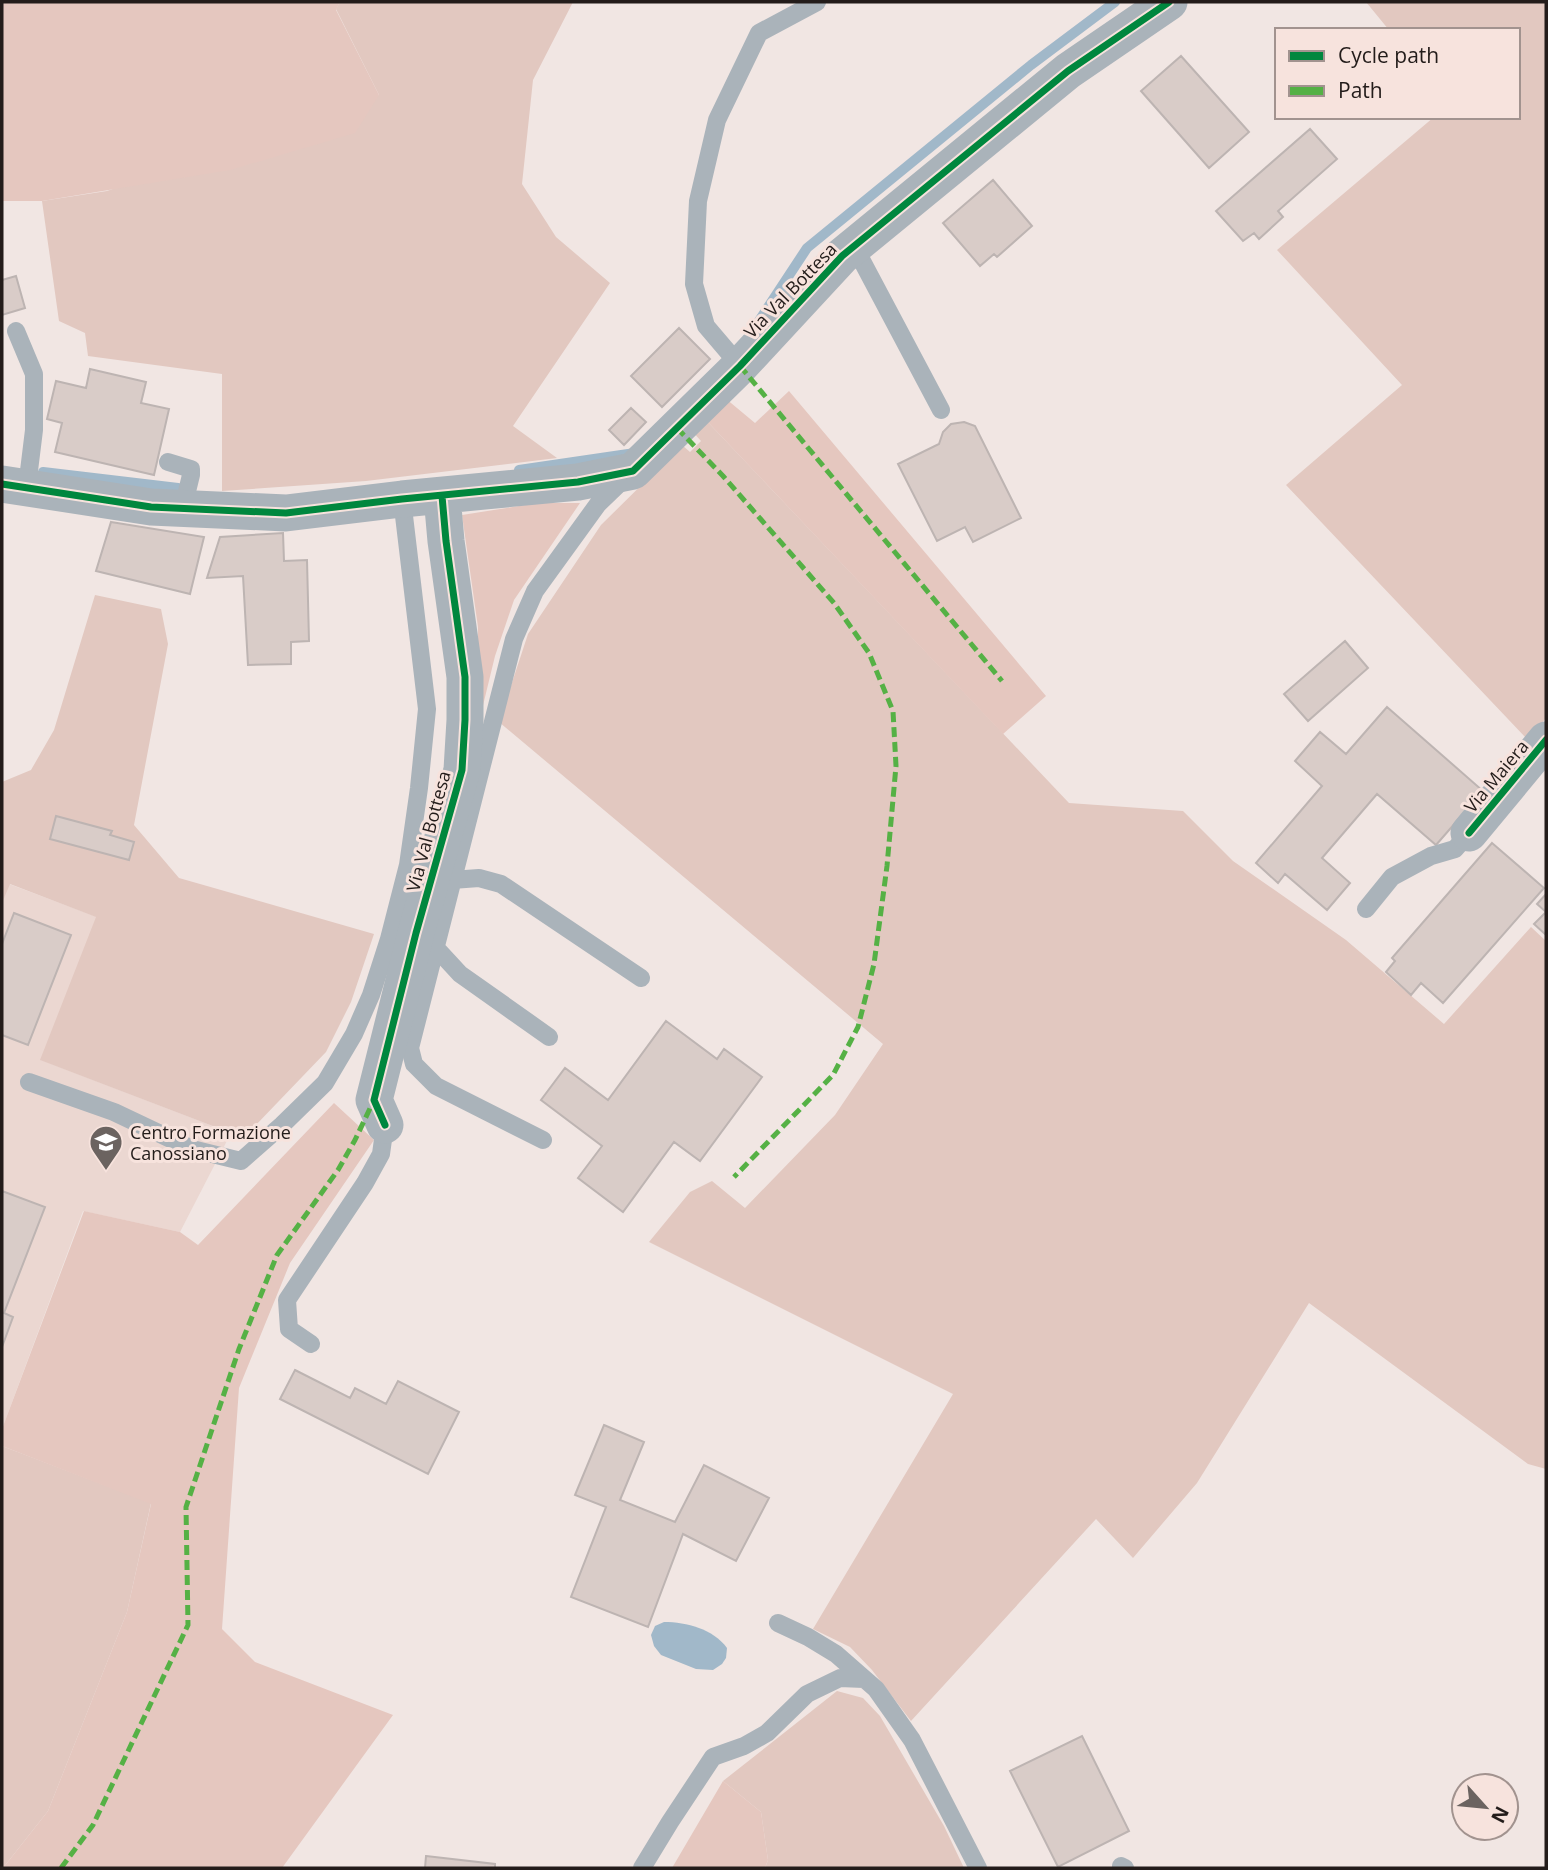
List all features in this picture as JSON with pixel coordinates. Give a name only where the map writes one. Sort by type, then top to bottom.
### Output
[{"type":"street","name":"Via Val Bottesa","points":[[633,471],[740,366],[842,256],[1068,71],[1169,2]]},
{"type":"street","points":[[15,485],[151,506],[286,513],[578,482],[633,471]]},
{"type":"street","name":"Via Val Bottesa","points":[[385,1125],[374,1100],[416,933],[462,770],[464,677],[442,496]]},
{"type":"street","name":"Via Maiera","points":[[1469,833],[1546,740]]},
{"type":"lane","points":[[740,366],[706,327],[694,284],[698,201],[717,120],[759,33],[817,2]]},
{"type":"lane","points":[[854,246],[942,410]]},
{"type":"lane","points":[[15,485],[34,430],[34,374],[16,331]]},
{"type":"lane","points":[[169,461],[191,469],[183,508]]},
{"type":"lane","points":[[543,1140],[436,1086],[414,1064],[410,1048],[514,639],[535,591],[598,504],[633,471]]},
{"type":"lane","points":[[29,1082],[114,1112],[192,1149],[241,1161],[325,1083],[354,1034],[375,984],[408,866],[419,788],[426,709],[402,499]]},
{"type":"lane","points":[[1366,908],[1392,877],[1431,856],[1455,849],[1469,833]]},
{"type":"lane","points":[[452,880],[478,878],[501,884],[641,978]]},
{"type":"lane","points":[[436,948],[460,974],[549,1037]]},
{"type":"lane","points":[[311,1344],[289,1329],[287,1300],[366,1183],[381,1154],[385,1125]]},
{"type":"lane","points":[[778,1623],[836,1654],[876,1689],[912,1740],[978,1868]]},
{"type":"lane","points":[[642,1868],[713,1757],[767,1733],[807,1694],[840,1678],[864,1679]]},
{"type":"shaded area","points":[[2,2],[340,2],[336,10],[379,95],[355,133],[230,170],[42,201],[2,201]]},
{"type":"shaded area","points":[[340,2],[573,2],[533,80],[522,184],[556,237],[610,283],[513,426],[557,458],[366,481],[222,491],[222,374],[88,356],[85,333],[59,321],[42,201],[107,191],[379,95],[336,9]]},
{"type":"shaded area","points":[[1366,2],[1546,2],[1546,718],[1528,740],[1286,485],[1402,385],[1277,250],[1432,119],[1520,119],[1520,28],[1387,28]]},
{"type":"shaded area","points":[[789,391],[1046,696],[1003,734],[704,418],[725,398],[755,423]]},
{"type":"shaded area","points":[[704,418],[1069,803],[1183,811],[1233,861],[1346,940],[1444,1024],[1531,927],[1546,941],[1546,1469],[1528,1464],[1309,1303],[1197,1483],[1133,1558],[1096,1519],[911,1721],[872,1670],[850,1647],[813,1629],[953,1394],[649,1242],[690,1192],[712,1181],[745,1208],[835,1115],[883,1044],[499,722],[528,634],[601,525],[682,445],[690,452],[701,441],[691,430]]},
{"type":"shaded area","points":[[538,503],[580,503],[514,600],[495,656],[478,726],[478,627],[462,515]]},
{"type":"shaded area","points":[[95,595],[161,609],[168,644],[134,825],[179,878],[374,934],[351,1002],[326,1052],[254,1127],[231,1133],[40,1060],[96,917],[10,884],[2,903],[2,782],[31,770],[54,730]]},
{"type":"shaded area","name":"Centro Formazione Canossiano","points":[[9,884],[97,917],[41,1060],[231,1133],[180,1232],[83,1211],[2,1429],[2,903]]},
{"type":"shaded area","points":[[334,1103],[374,1140],[290,1263],[239,1388],[222,1629],[255,1662],[393,1715],[282,1868],[3,1868],[48,1811],[127,1612],[151,1504],[2,1446],[2,1429],[84,1211],[180,1232],[198,1245]]},
{"type":"shaded area","points":[[2,1446],[151,1503],[127,1612],[48,1811],[3,1868],[2,1868]]},
{"type":"shaded area","points":[[837,1691],[863,1698],[880,1716],[944,1826],[964,1868],[765,1868],[768,1860],[761,1812],[723,1781]]},
{"type":"shaded area","points":[[723,1781],[761,1812],[768,1860],[765,1868],[672,1868]]},
{"type":"water","points":[[664,1622],[682,1623],[707,1631],[727,1648],[726,1658],[713,1670],[696,1669],[661,1655],[654,1646],[651,1635],[655,1626]]},
{"type":"building","points":[[1181,56],[1249,132],[1209,168],[1141,91]]},
{"type":"building","points":[[1310,129],[1337,159],[1278,211],[1283,217],[1259,239],[1254,233],[1243,241],[1216,211]]},
{"type":"building","points":[[993,180],[1032,226],[997,257],[994,254],[980,266],[943,223]]},
{"type":"building","points":[[16,276],[25,308],[2,315],[2,280]]},
{"type":"building","points":[[679,328],[710,359],[662,407],[631,376]]},
{"type":"building","points":[[90,369],[146,382],[141,403],[169,409],[154,475],[55,452],[62,423],[47,419],[56,381],[86,388]]},
{"type":"building","points":[[631,408],[646,422],[624,445],[609,430]]},
{"type":"building","points":[[964,422],[975,426],[1021,518],[973,542],[965,527],[937,541],[898,464],[939,444],[943,432],[951,424]]},
{"type":"building","points":[[111,522],[204,537],[190,594],[96,571]]},
{"type":"building","points":[[283,533],[284,561],[307,560],[309,641],[291,642],[291,664],[248,665],[243,576],[207,578],[220,537]]},
{"type":"building","points":[[1345,641],[1368,668],[1308,721],[1284,694]]},
{"type":"building","points":[[1387,707],[1483,791],[1436,845],[1377,794],[1322,858],[1350,883],[1327,910],[1285,874],[1278,883],[1256,863],[1322,786],[1295,761],[1320,732],[1346,754]]},
{"type":"building","points":[[56,816],[112,831],[110,835],[134,842],[129,860],[50,839]]},
{"type":"building","points":[[1492,843],[1544,888],[1443,1003],[1421,983],[1411,995],[1386,972],[1395,961],[1392,958]]},
{"type":"building","points":[[1546,894],[1546,912],[1537,904]]},
{"type":"building","points":[[1546,912],[1546,935],[1534,924]]},
{"type":"building","points":[[14,913],[71,935],[28,1045],[2,1035],[2,944]]},
{"type":"building","points":[[666,1021],[717,1059],[724,1049],[762,1077],[700,1161],[674,1142],[623,1212],[578,1178],[602,1146],[541,1100],[565,1068],[608,1100]]},
{"type":"building","points":[[2,1191],[45,1207],[4,1313],[13,1317],[2,1347]]},
{"type":"building","points":[[295,1370],[350,1398],[355,1388],[386,1404],[398,1381],[459,1412],[428,1474],[280,1399]]},
{"type":"building","points":[[604,1425],[644,1442],[620,1500],[675,1522],[704,1465],[769,1498],[736,1561],[683,1534],[648,1627],[571,1597],[606,1507],[575,1495]]},
{"type":"building","points":[[1082,1736],[1129,1831],[1058,1867],[1010,1771]]},
{"type":"building","points":[[426,1856],[495,1864],[495,1868],[425,1868]]},
{"type":"waterway","points":[[757,324],[807,248],[1031,65],[1115,2]]},
{"type":"waterway","points":[[519,470],[635,453]]},
{"type":"waterway","points":[[43,472],[178,488]]},
{"type":"marked path","points":[[740,366],[1002,681]]},
{"type":"marked path","points":[[677,428],[723,476],[834,603],[869,653],[893,711],[896,766],[887,866],[874,964],[858,1027],[833,1075],[734,1177]]},
{"type":"marked path","points":[[61,1868],[93,1825],[188,1625],[186,1507],[239,1349],[277,1255],[338,1170],[374,1100]]},
{"type":"cycle path","points":[[2,484],[151,507],[286,513],[578,482],[633,471],[740,366],[842,256],[1068,71],[1169,2]]},
{"type":"cycle path","points":[[385,1125],[374,1100],[416,933],[462,770],[465,677],[442,496]]},
{"type":"cycle path","points":[[1469,833],[1546,740]]},
{"type":"place","name":"Centro Formazione Canossiano","points":[[106,1172]]}]
